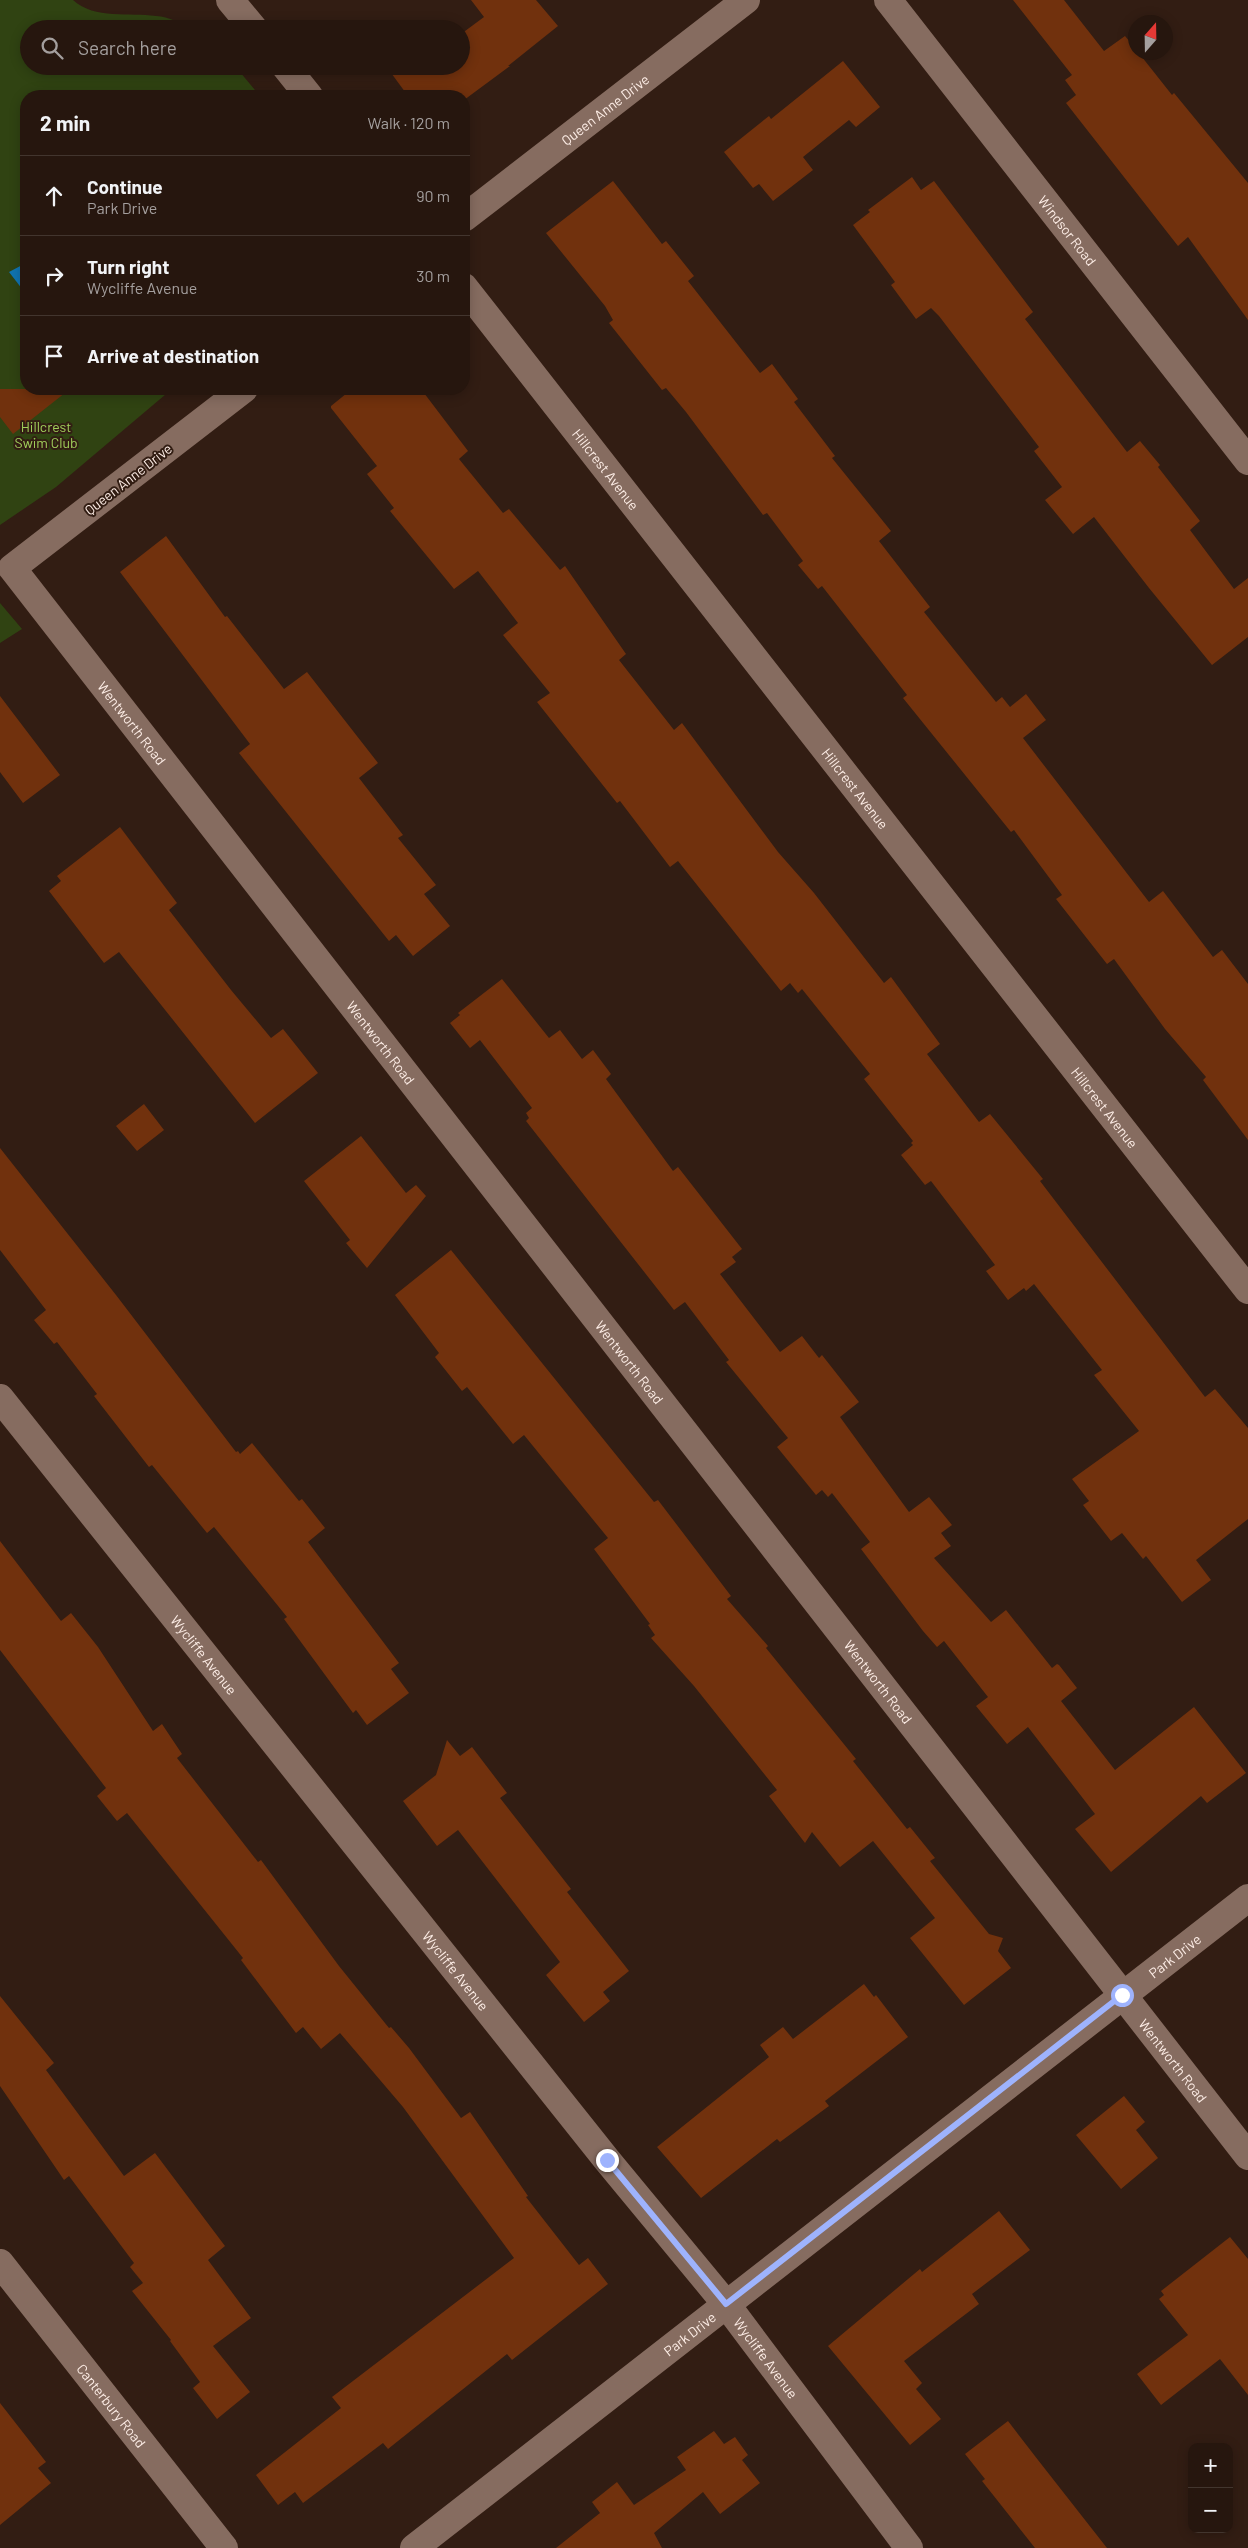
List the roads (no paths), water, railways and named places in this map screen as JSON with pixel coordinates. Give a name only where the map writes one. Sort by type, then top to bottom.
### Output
[{"type":"street","points":[[230,0],[247,20]]},
{"type":"street","name":"Queen Anne Drive","points":[[470,213],[746,0]]},
{"type":"street","name":"Windsor Road","points":[[888,0],[1248,461]]},
{"type":"street","points":[[292,75],[304,90]]},
{"type":"street","name":"Hillcrest Avenue","points":[[470,295],[1248,1290]]},
{"type":"street","name":"Queen Anne Drive","points":[[12,568],[236,395]]},
{"type":"street","name":"Wentworth Road","points":[[12,568],[1248,2156]]},
{"type":"street","name":"Wycliffe Avenue","points":[[0,1398],[607,2160],[726,2304],[908,2548]]},
{"type":"street","name":"Park Drive","points":[[414,2548],[1248,1898]]},
{"type":"street","name":"Canterbury Road","points":[[0,2263],[224,2548]]},
{"type":"water","points":[[20,266],[20,286],[9,272]]},
{"type":"park label","name":"Hillcrest Swim Club","points":[[46,434]]}]
